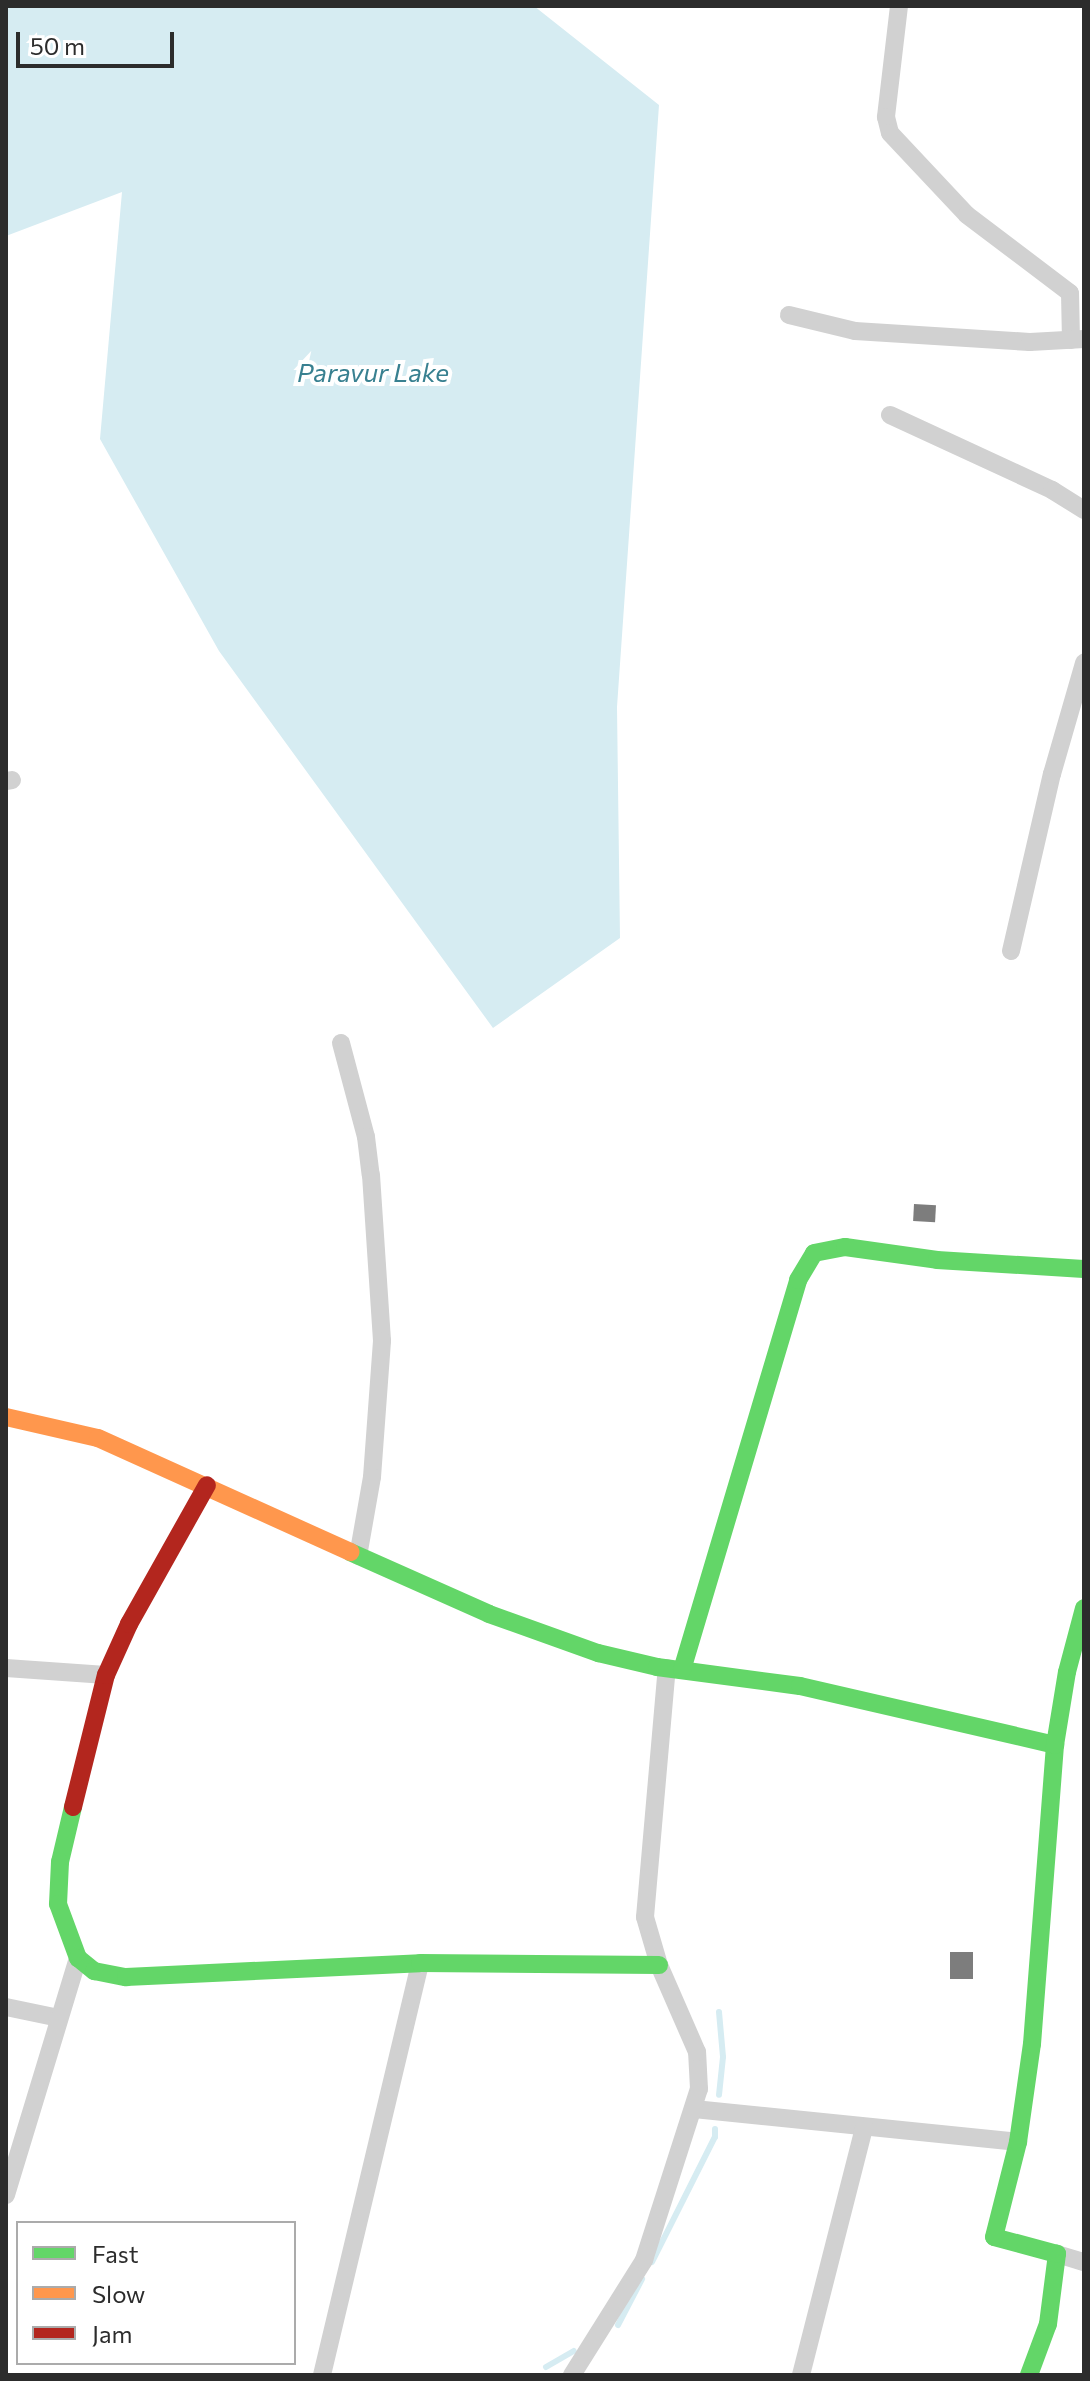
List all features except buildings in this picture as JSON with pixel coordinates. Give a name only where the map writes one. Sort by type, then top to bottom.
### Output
[{"type":"street","points":[[789,315],[855,331],[1030,342],[1078,339],[1070,293],[967,215],[890,133],[886,117],[899,6]]},
{"type":"street","points":[[890,415],[1052,490],[1084,510]]},
{"type":"street","points":[[1011,951],[1052,774],[1084,663]]},
{"type":"street","points":[[341,1043],[368,1150],[376,1220],[382,1341],[372,1477],[358,1556]]},
{"type":"street","points":[[572,2375],[644,2260],[694,2109],[700,2068],[697,2052],[659,1965],[645,1917],[645,1892],[674,1669],[798,1280],[814,1253],[827,1248],[845,1247],[937,1260],[1084,1269]]},
{"type":"street","points":[[6,1417],[98,1438],[489,1614],[598,1653],[674,1669],[800,1686],[1055,1745]]},
{"type":"street","points":[[207,1485],[129,1624],[106,1675],[60,1862],[58,1904],[78,1958],[94,1971],[126,1977],[420,1963],[659,1965]]},
{"type":"street","points":[[1084,1608],[1067,1672],[1055,1745],[1032,2044],[1018,2142],[994,2237],[1084,2262]]},
{"type":"street","points":[[6,1668],[106,1675]]},
{"type":"street","points":[[6,2195],[78,1958]]},
{"type":"street","points":[[322,2375],[420,1963]]},
{"type":"street","points":[[6,2007],[59,2018]]},
{"type":"street","points":[[694,2109],[1018,2142]]},
{"type":"street","points":[[801,2375],[864,2127]]},
{"type":"street","points":[[1029,2375],[1048,2324],[1057,2254]]},
{"type":"water","name":"Paravur Lake","points":[[6,6],[534,6],[659,105],[617,707],[620,938],[493,1028],[219,651],[100,439],[122,192],[6,236]]},
{"type":"waterway","points":[[719,2012],[723,2057],[719,2095]]},
{"type":"waterway","points":[[652,2262],[715,2137],[715,2129]]},
{"type":"waterway","points":[[618,2325],[642,2279]]},
{"type":"waterway","points":[[546,2367],[574,2351]]},
{"type":"traffic: fast","points":[[682,1670],[798,1280],[814,1253],[845,1247],[937,1260],[1084,1269]]},
{"type":"traffic: fast","points":[[350,1552],[489,1614],[598,1653],[657,1667],[800,1686],[1055,1745]]},
{"type":"traffic: fast","points":[[1029,2375],[1048,2324],[1057,2254],[994,2237],[1018,2142],[1032,2044],[1055,1745],[1067,1672],[1084,1608]]},
{"type":"traffic: fast","points":[[73,1807],[60,1862],[58,1904],[78,1958],[94,1971],[126,1977],[420,1963],[659,1965]]},
{"type":"traffic: slow","points":[[6,1417],[98,1438],[350,1552]]},
{"type":"traffic: jam","points":[[73,1807],[106,1675],[129,1624],[207,1485]]}]
